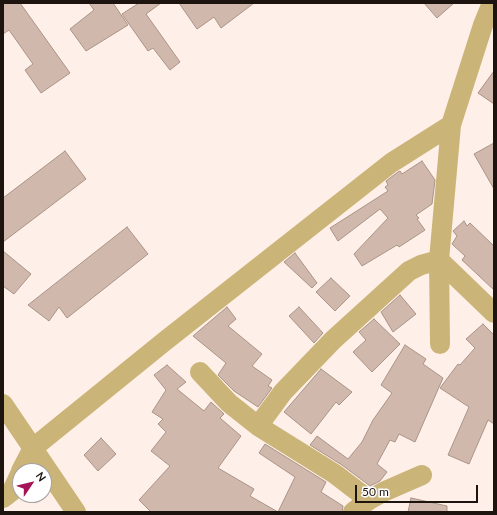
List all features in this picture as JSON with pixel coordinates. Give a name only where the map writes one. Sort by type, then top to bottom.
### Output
[{"type":"street","points":[[440,344],[440,260],[451,125],[489,29],[492,3]]},
{"type":"street","points":[[26,463],[33,448],[391,163],[451,125]]},
{"type":"street","points":[[440,260],[494,313]]},
{"type":"street","points":[[258,426],[283,392],[333,340],[409,271],[421,265],[440,260]]},
{"type":"street","points":[[200,372],[229,403],[258,426],[335,474],[369,500]]},
{"type":"street","points":[[3,404],[76,512]]},
{"type":"street","points":[[353,512],[369,500],[422,476]]},
{"type":"street","points":[[3,498],[12,491]]},
{"type":"building","points":[[3,3],[20,3],[70,73],[41,93],[25,70],[33,64],[9,30],[3,34]]},
{"type":"building","points":[[89,3],[113,3],[128,25],[86,51],[70,29],[94,10]]},
{"type":"building","points":[[139,3],[161,3],[146,14],[180,62],[170,70],[153,48],[148,51],[122,14]]},
{"type":"building","points":[[179,3],[254,3],[221,28],[214,17],[197,29]]},
{"type":"building","points":[[424,3],[454,3],[437,18]]},
{"type":"building","points":[[494,71],[494,104],[478,93]]},
{"type":"building","points":[[494,143],[494,189],[474,154]]},
{"type":"building","points":[[65,151],[86,179],[3,242],[3,198]]},
{"type":"building","points":[[422,161],[435,180],[432,204],[416,215],[419,218],[417,219],[425,230],[399,247],[397,245],[362,266],[354,254],[388,218],[380,209],[338,241],[330,228],[388,191],[385,187],[388,185],[386,181],[398,172],[400,171],[402,174]]},
{"type":"building","points":[[464,221],[467,226],[470,223],[494,246],[494,290],[462,260],[465,256],[452,244],[457,236],[453,231]]},
{"type":"building","points":[[127,227],[148,254],[67,318],[59,307],[49,321],[28,305]]},
{"type":"building","points":[[3,251],[31,274],[14,294],[3,286]]},
{"type":"building","points":[[295,253],[317,283],[312,288],[284,262]]},
{"type":"building","points":[[331,278],[350,296],[335,311],[316,292]]},
{"type":"building","points":[[400,295],[416,314],[393,332],[381,312]]},
{"type":"building","points":[[227,307],[236,319],[228,326],[262,354],[252,366],[272,380],[268,386],[272,388],[258,407],[234,391],[218,375],[226,363],[193,336]]},
{"type":"building","points":[[299,307],[323,333],[314,343],[289,316]]},
{"type":"building","points":[[374,319],[400,344],[372,372],[353,352],[366,340],[359,332]]},
{"type":"building","points":[[483,324],[494,335],[494,424],[488,420],[469,464],[448,455],[469,407],[440,388],[458,364],[460,365],[475,348],[466,339]]},
{"type":"building","points":[[405,345],[426,359],[423,364],[443,378],[415,442],[399,434],[395,442],[390,440],[377,464],[387,472],[380,481],[370,486],[342,465],[310,445],[317,436],[348,459],[362,442],[373,420],[392,393],[381,385]]},
{"type":"building","points":[[167,365],[186,382],[177,389],[204,411],[211,402],[224,414],[220,418],[241,436],[218,468],[254,489],[250,496],[278,512],[151,512],[139,500],[170,466],[151,451],[166,432],[158,424],[163,419],[152,412],[166,390],[154,375]]},
{"type":"building","points":[[321,369],[352,392],[339,405],[336,402],[311,434],[284,412]]},
{"type":"building","points":[[101,438],[116,454],[98,471],[84,455]]},
{"type":"building","points":[[265,444],[326,482],[321,492],[343,506],[342,512],[278,512],[295,477],[259,453]]},
{"type":"building","points":[[411,498],[447,506],[447,512],[408,512]]}]
